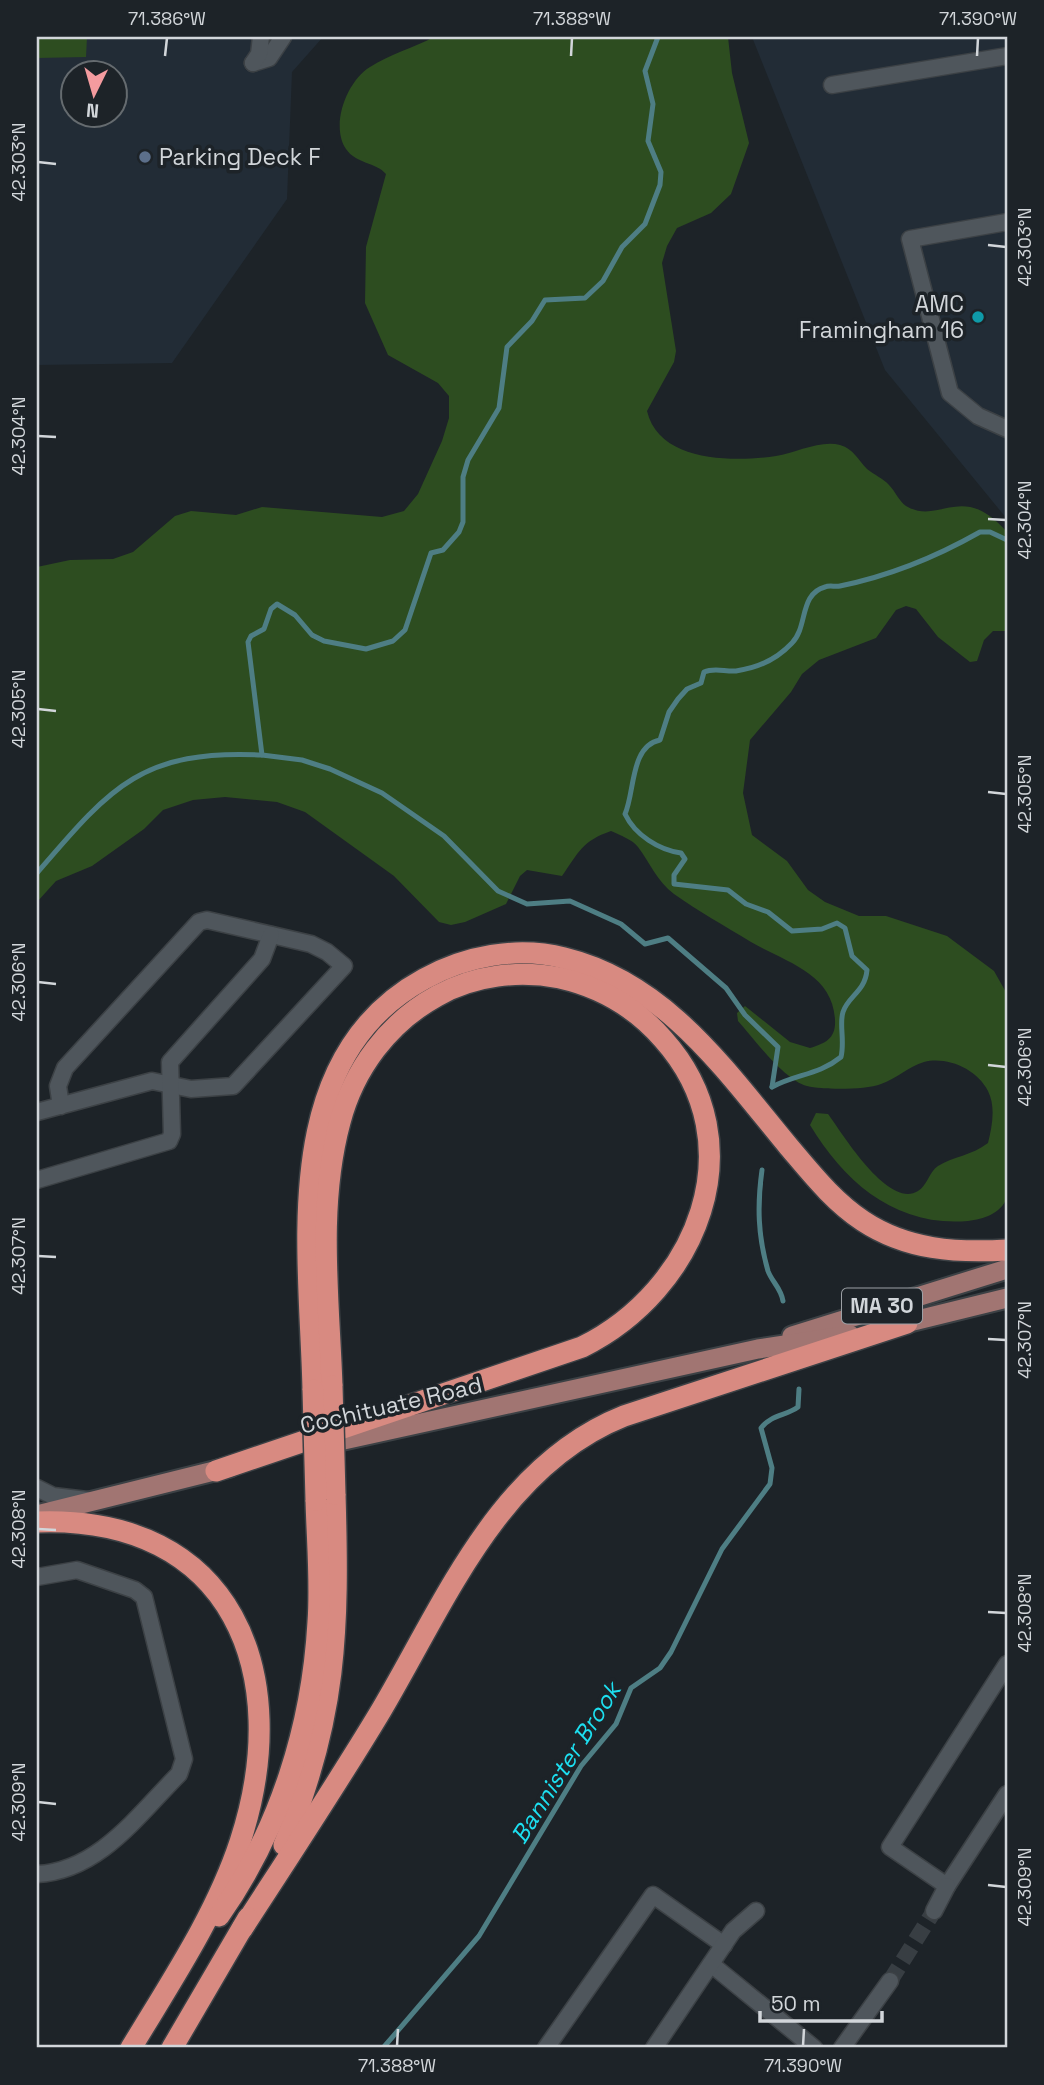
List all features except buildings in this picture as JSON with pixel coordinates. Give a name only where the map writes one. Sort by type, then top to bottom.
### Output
[{"type":"highway","points":[[242,1929],[273,1870],[301,1803],[327,1710],[338,1620],[326,1497],[323,1388],[309,1194],[313,1146],[325,1099],[355,1040],[385,1006],[433,974],[484,957],[522,953],[557,956],[619,977],[652,999],[692,1033],[825,1190],[856,1216],[883,1232],[925,1247],[962,1251],[1007,1250]]},
{"type":"highway","points":[[216,1471],[582,1347],[617,1327],[659,1290],[681,1259],[698,1224],[706,1189],[708,1151],[702,1112],[689,1076],[668,1044],[640,1016],[587,986],[543,975],[512,974],[476,980],[442,993],[410,1013],[381,1041],[349,1095],[331,1165],[323,1388]]},
{"type":"highway","points":[[172,2048],[242,1929],[378,1716],[481,1540],[513,1497],[538,1470],[583,1436],[617,1419],[906,1323]]},
{"type":"highway","points":[[165,1992],[247,1873],[273,1821],[295,1760],[307,1710],[317,1634],[326,1497]]},
{"type":"highway","points":[[37,1522],[76,1522],[110,1526],[134,1533],[167,1549],[197,1572],[222,1600],[235,1622],[249,1656],[257,1694],[258,1736],[253,1785],[244,1828],[223,1885],[131,2048]]},
{"type":"main road","name":"Cochituate Road","points":[[758,1349],[837,1319],[1007,1269]]},
{"type":"main road","name":"Cochituate Road","points":[[37,1515],[216,1471],[758,1349],[847,1336],[1007,1298]]},
{"type":"lane","points":[[261,37],[259,54],[253,63],[269,58],[284,37]]},
{"type":"lane","points":[[831,85],[1007,56]]},
{"type":"lane","points":[[1007,222],[909,239],[950,393],[978,416],[1007,429]]},
{"type":"lane","points":[[37,1112],[61,1106],[148,1082],[191,1088],[229,1088],[237,1085],[344,966],[317,945],[207,920],[196,923],[65,1068],[58,1086],[61,1106]]},
{"type":"lane","points":[[37,1180],[169,1141],[172,1135],[170,1062],[262,959],[271,934]]},
{"type":"lane","points":[[37,1488],[61,1497],[103,1499]]},
{"type":"lane","points":[[37,1577],[77,1570],[135,1590],[144,1597],[184,1759],[179,1774],[99,1853],[70,1869],[37,1874]]},
{"type":"lane","points":[[947,1885],[890,1847],[1007,1664]]},
{"type":"lane","points":[[934,1911],[947,1885],[1007,1794]]},
{"type":"lane","points":[[546,2048],[653,1895],[724,1945]]},
{"type":"lane","points":[[654,2048],[733,1931],[756,1911]]},
{"type":"lane","points":[[710,1964],[814,2048]]},
{"type":"lane","points":[[842,2048],[890,1981]]},
{"type":"shaded area","name":"Parking Deck F","points":[[37,37],[323,37],[292,72],[287,199],[172,363],[37,365]]},
{"type":"shaded area","points":[[752,37],[1007,37],[1007,519],[885,370]]},
{"type":"green space","points":[[37,37],[87,37],[86,57],[37,58]]},
{"type":"green space","points":[[434,37],[728,37],[732,73],[749,143],[731,194],[711,213],[677,228],[667,246],[662,263],[676,351],[674,362],[647,411],[654,428],[666,441],[682,450],[720,458],[759,458],[824,444],[840,445],[849,449],[867,469],[887,483],[906,506],[918,511],[964,506],[977,509],[991,517],[1007,532],[1007,631],[993,631],[984,640],[977,661],[970,662],[938,637],[916,609],[906,606],[896,610],[876,638],[819,660],[802,674],[791,692],[750,740],[743,793],[752,835],[787,861],[808,890],[825,902],[859,916],[886,916],[947,936],[994,971],[1007,994],[1007,1198],[991,1215],[968,1221],[942,1221],[918,1217],[896,1209],[856,1182],[839,1165],[810,1125],[816,1113],[828,1114],[854,1151],[880,1179],[893,1189],[906,1194],[918,1191],[938,1166],[988,1143],[993,1110],[988,1091],[977,1076],[960,1066],[933,1061],[918,1064],[881,1084],[865,1087],[844,1089],[807,1086],[789,1076],[738,1021],[737,1013],[745,1006],[790,1042],[810,1048],[825,1042],[834,1031],[832,1004],[826,991],[805,971],[751,942],[674,894],[658,878],[636,844],[611,831],[587,843],[562,876],[527,870],[520,876],[506,904],[465,922],[451,925],[439,922],[394,876],[305,812],[277,802],[225,797],[193,800],[163,810],[144,829],[92,866],[56,881],[37,902],[37,567],[70,560],[113,559],[133,552],[175,516],[191,511],[236,515],[262,507],[382,517],[404,511],[418,494],[442,441],[449,418],[449,396],[438,383],[388,355],[365,303],[366,247],[386,174],[350,154],[346,149],[341,139],[340,116],[354,82],[370,67]]},
{"type":"waterway","name":"Bannister Brook","points":[[658,37],[645,71],[653,104],[648,141],[661,172],[660,185],[645,224],[622,247],[603,281],[585,298],[545,300],[532,321],[507,347],[499,408],[468,460],[463,477],[463,522],[459,532],[443,550],[431,553],[405,630],[393,641],[366,649],[324,641],[312,635],[295,615],[277,604],[271,609],[264,629],[251,636],[248,642],[262,755],[302,760],[330,769],[382,793],[444,836],[498,891],[527,904],[570,901],[621,924],[645,944],[668,938],[726,988],[745,1015],[778,1047],[772,1087]]},
{"type":"waterway","points":[[772,1087],[816,1071],[841,1057],[843,1012],[863,984],[867,970],[852,956],[845,928],[837,923],[822,929],[792,931],[768,912],[746,904],[728,890],[674,884],[674,875],[685,859],[681,853],[664,849],[641,835],[625,814],[638,760],[650,744],[660,740],[669,712],[687,689],[701,683],[704,672],[752,668],[786,649],[797,636],[807,604],[817,591],[827,586],[858,582],[894,571],[946,550],[980,532],[990,532],[1007,540]]},
{"type":"waterway","points":[[37,873],[86,818],[108,797],[132,780],[157,767],[186,759],[221,755],[262,755]]},
{"type":"waterway","name":"Bannister Brook","points":[[762,1170],[759,1196],[762,1246],[768,1271],[783,1301]]},
{"type":"waterway","name":"Bannister Brook","points":[[383,2048],[479,1936],[581,1766],[616,1724],[631,1688],[660,1668],[671,1652],[722,1549],[770,1484],[772,1468],[761,1428],[770,1420],[798,1407],[799,1389]]},
{"type":"tunnel","points":[[890,1981],[934,1911]]},
{"type":"place","name":"Parking Deck F","points":[[145,157]]},
{"type":"place","name":"AMC Framingham 16","points":[[978,317]]}]
